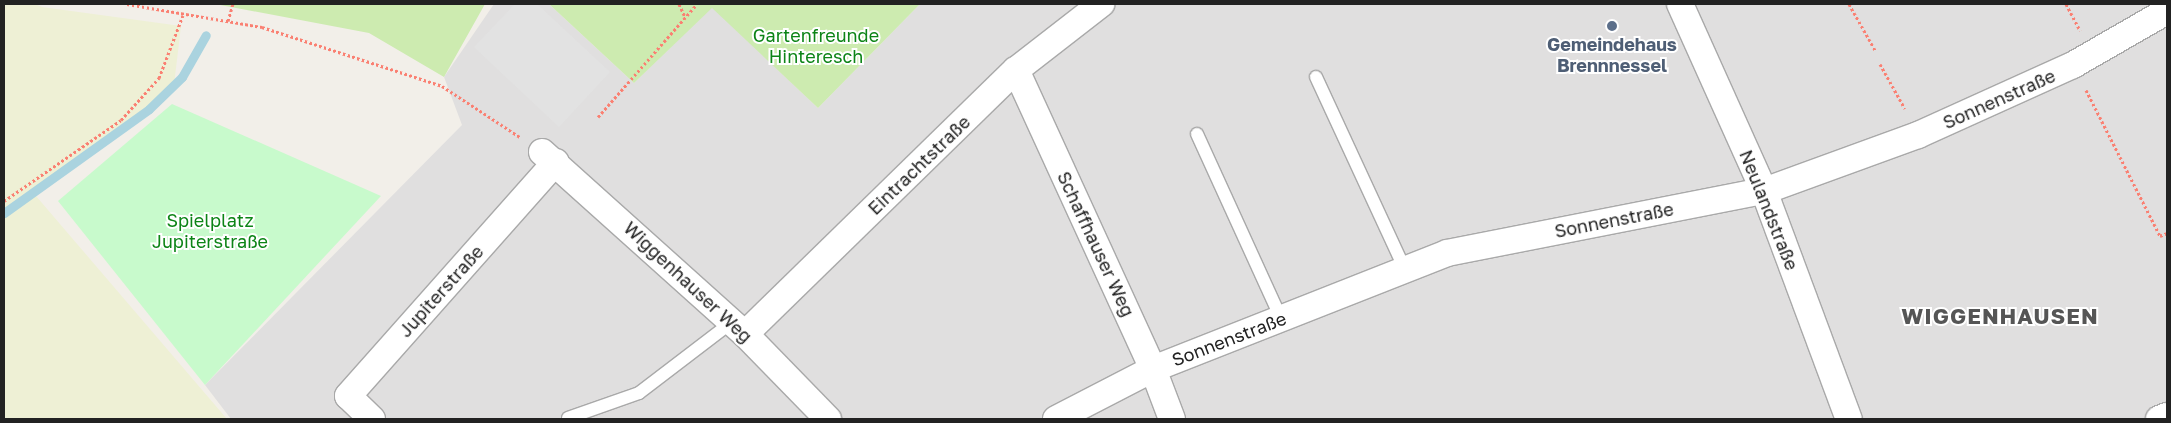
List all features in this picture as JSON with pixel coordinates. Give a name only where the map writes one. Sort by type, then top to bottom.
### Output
[{"type":"street","name":"Eintrachtstraße","points":[[739,328],[1016,70],[1101,4]]},
{"type":"street","name":"Neulandstraße","points":[[1690,7],[1764,190],[1849,419]]},
{"type":"street","name":"Sonnenstraße","points":[[1056,419],[1154,369],[1447,253],[1764,190],[1918,135],[2073,65],[2167,11]]},
{"type":"street","name":"Schaffhauser Weg","points":[[1016,70],[1154,369],[1172,419]]},
{"type":"street","name":"Wiggenhauser Weg","points":[[549,157],[739,328],[828,419]]},
{"type":"street","name":"Jupiterstraße","points":[[372,419],[348,396],[549,157]]},
{"type":"street","points":[[2159,419],[2167,416]]},
{"type":"lane","points":[[1316,78],[1405,270]]},
{"type":"lane","points":[[1197,134],[1281,318]]},
{"type":"lane","points":[[568,418],[639,393],[739,328]]},
{"type":"path","points":[[127,4],[262,27],[442,86],[549,157]]},
{"type":"path","points":[[228,21],[233,4]]},
{"type":"path","points":[[679,4],[685,18]]},
{"type":"path","points":[[598,116],[697,4]]},
{"type":"path","points":[[1849,4],[1875,50]]},
{"type":"path","points":[[4,201],[121,120],[159,78],[184,15]]},
{"type":"path","points":[[1880,64],[1918,135]]},
{"type":"path","points":[[2073,65],[2160,236],[2167,233]]},
{"type":"shaded area","points":[[494,4],[549,4],[634,83],[712,7],[818,108],[920,4],[2167,4],[2167,419],[231,419],[205,385],[462,125],[444,77]]},
{"type":"shaded area","points":[[515,4],[537,4],[610,72],[559,127],[474,47]]},
{"type":"green space","points":[[4,4],[35,4],[42,7],[181,26],[174,85],[36,196],[227,419],[4,419]]},
{"type":"green space","points":[[215,4],[485,4],[444,77],[369,33]]},
{"type":"green space","name":"Gartenfreunde Hinteresch","points":[[549,4],[920,4],[818,108],[712,8],[634,83]]},
{"type":"green space","name":"Spielplatz Jupiterstraße","points":[[172,104],[381,196],[205,385],[58,201]]},
{"type":"waterway","points":[[4,213],[149,109],[182,77],[206,35]]},
{"type":"place","name":"Gemeindehaus Brennnessel","points":[[1612,26]]},
{"type":"district","name":"WIGGENHAUSEN","points":[[2000,316]]}]
